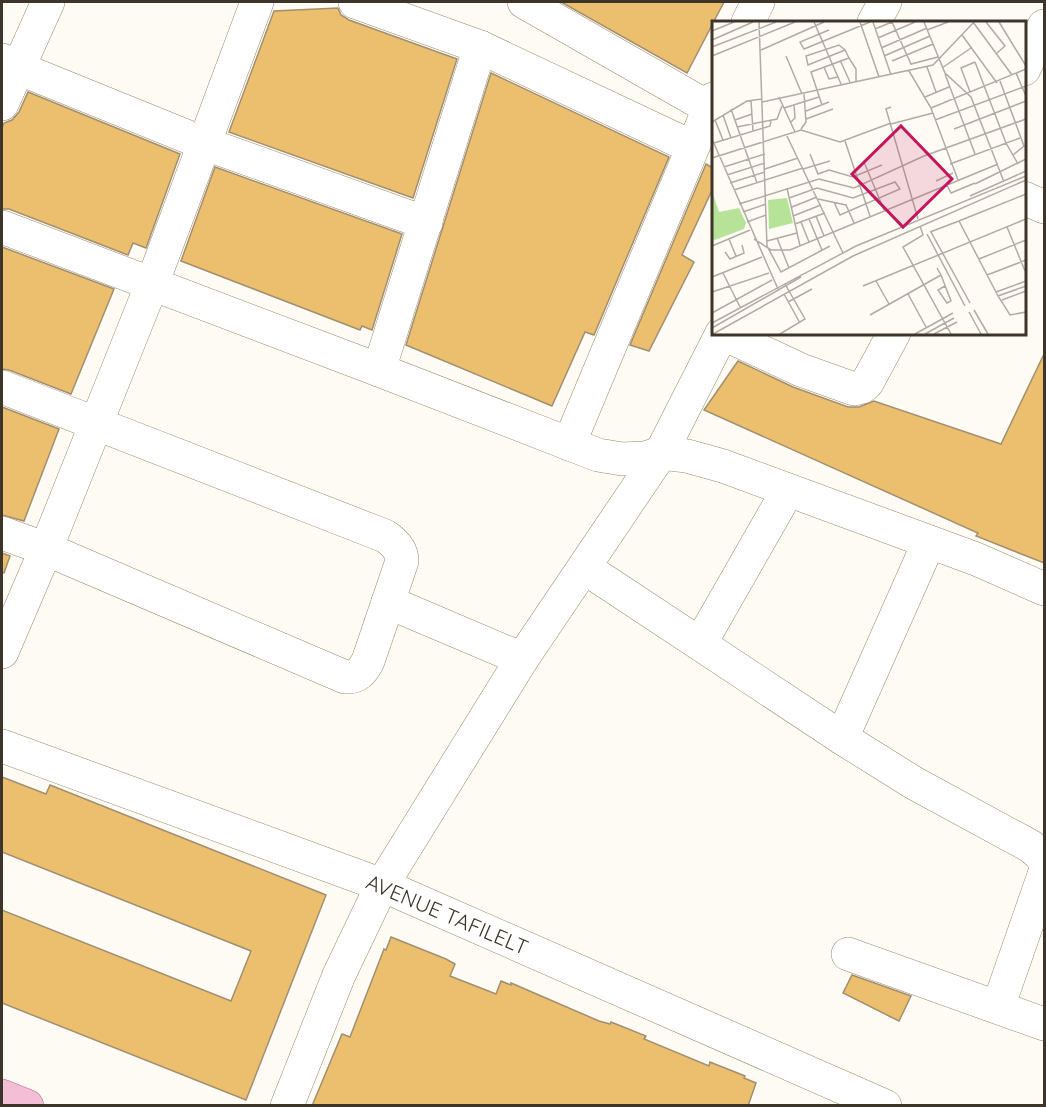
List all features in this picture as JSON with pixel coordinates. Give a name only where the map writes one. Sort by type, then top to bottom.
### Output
[{"type":"main road","points":[[2,1096],[27,1106]]},
{"type":"street","points":[[2,104],[10,64],[48,2]]},
{"type":"street","points":[[2,652],[46,549],[152,284],[257,2]]},
{"type":"street","points":[[355,2],[480,47],[692,147]]},
{"type":"street","points":[[524,2],[712,106],[692,147],[569,444]]},
{"type":"street","points":[[748,21],[758,2]]},
{"type":"street","points":[[875,21],[885,2]]},
{"type":"street","points":[[1025,65],[1044,26]]},
{"type":"street","points":[[379,370],[480,47]]},
{"type":"street","points":[[10,64],[203,143],[426,223]]},
{"type":"street","points":[[1025,199],[1044,207]]},
{"type":"street","points":[[2,227],[598,455],[622,459],[645,458],[662,453],[687,456],[723,466],[976,559],[1044,589]]},
{"type":"street","points":[[287,1106],[339,975],[382,885],[522,659],[662,453],[722,334]]},
{"type":"street","points":[[724,334],[801,370],[854,389],[867,383],[893,334]]},
{"type":"street","points":[[2,387],[385,536],[402,554],[402,561],[365,667],[353,678],[345,677],[46,549],[2,533]]},
{"type":"street","points":[[700,644],[788,490]]},
{"type":"street","points":[[842,738],[929,542]]},
{"type":"street","points":[[585,568],[914,783],[1030,846],[1041,855],[1044,861]]},
{"type":"street","points":[[388,602],[522,659]]},
{"type":"street","name":"AVENUE TAFILELT","points":[[2,746],[382,885],[885,1106]]},
{"type":"street","points":[[998,1007],[1044,875]]},
{"type":"street","points":[[848,954],[1044,1024]]},
{"type":"building","points":[[561,2],[724,2],[712,21],[687,73]]},
{"type":"building","points":[[338,8],[341,15],[349,20],[457,59],[413,198],[229,132],[274,11]]},
{"type":"building","points":[[491,73],[669,157],[594,335],[585,332],[552,406],[406,345]]},
{"type":"building","points":[[28,92],[180,154],[146,248],[133,243],[128,255],[9,209],[2,209],[2,128],[4,123],[12,120],[19,112]]},
{"type":"building","points":[[706,164],[712,167],[712,190],[682,255],[694,262],[649,351],[630,345]]},
{"type":"building","points":[[215,167],[402,234],[372,330],[362,326],[360,330],[181,261]]},
{"type":"building","points":[[2,247],[114,289],[71,394],[2,369]]},
{"type":"building","points":[[1044,354],[1044,563],[976,536],[978,533],[704,410],[738,361],[793,387],[848,407],[859,407],[874,401],[1001,444]]},
{"type":"building","points":[[2,407],[59,429],[24,521],[2,515]]},
{"type":"building","points":[[2,553],[10,556],[4,573],[2,572]]},
{"type":"building","points":[[2,777],[46,794],[50,785],[326,895],[246,1100],[2,1003],[2,910],[231,1001],[251,951],[2,852]]},
{"type":"building","points":[[391,937],[455,964],[450,976],[496,994],[501,981],[511,985],[511,983],[599,1021],[610,1024],[611,1022],[646,1036],[644,1039],[709,1066],[710,1062],[745,1076],[744,1078],[756,1083],[748,1106],[312,1106],[342,1034],[350,1037],[384,949],[386,950]]},
{"type":"building","points":[[852,975],[911,996],[899,1021],[843,993]]}]
